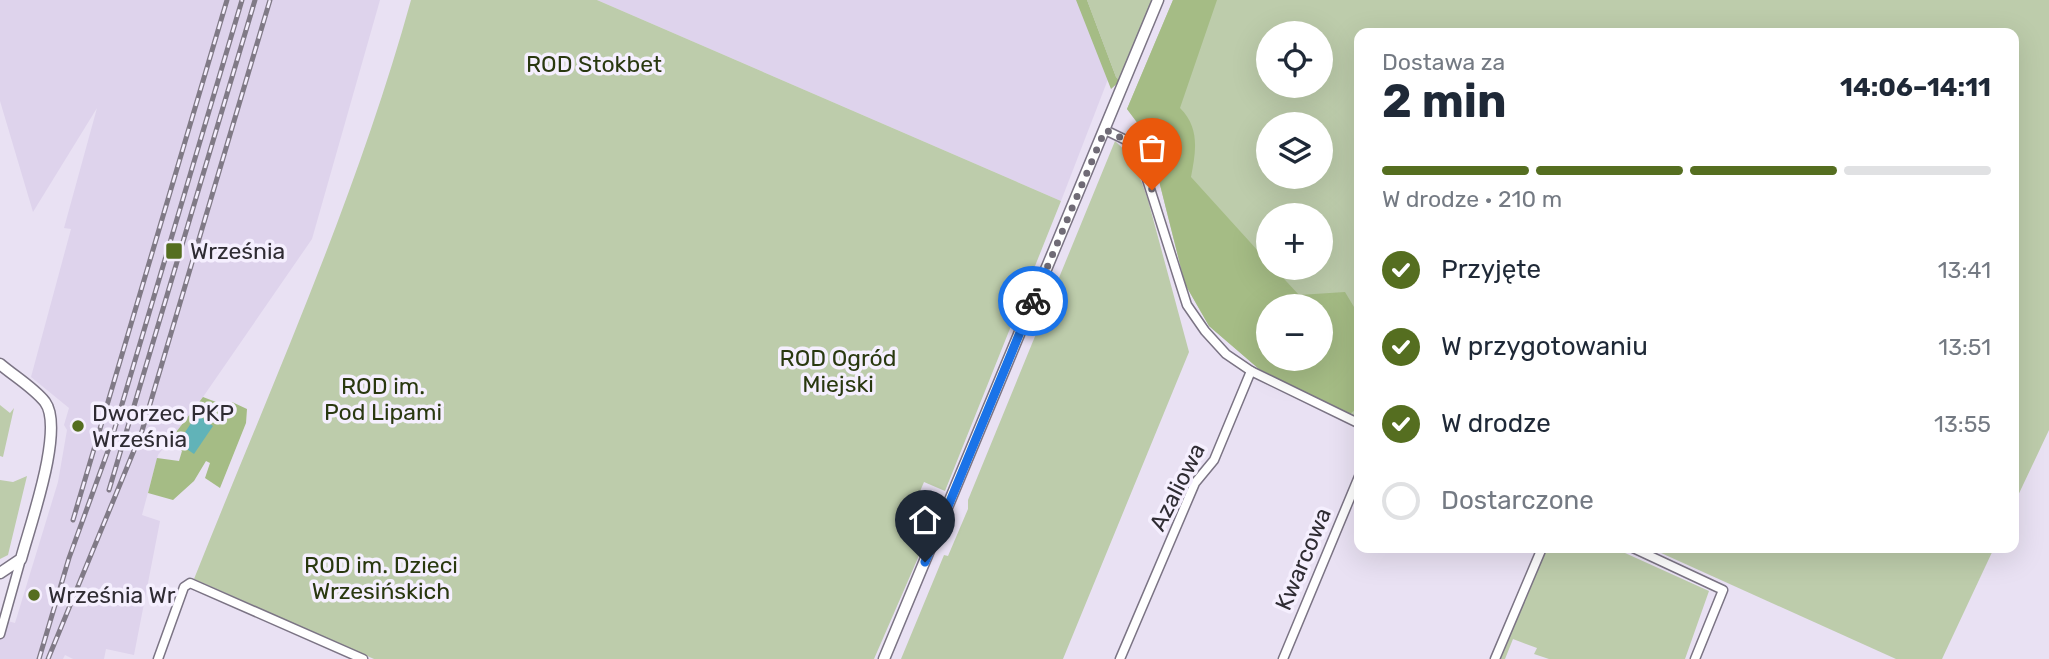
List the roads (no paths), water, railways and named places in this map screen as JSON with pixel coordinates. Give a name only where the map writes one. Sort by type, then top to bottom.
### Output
[{"type":"street","points":[[884,659],[1158,0]]},
{"type":"street","points":[[1105,130],[1129,142],[1145,167],[1187,305],[1226,354],[1251,371],[1354,421]]},
{"type":"street","points":[[0,364],[44,402],[51,419],[50,440],[21,559],[4,607],[0,634]]},
{"type":"street","name":"Azaliowa","points":[[1121,659],[1195,483],[1214,460],[1251,371]]},
{"type":"street","name":"Kwarcowa","points":[[1283,659],[1354,488]]},
{"type":"street","points":[[1495,659],[1540,553]]},
{"type":"street","points":[[1644,553],[1723,590],[1695,659]]},
{"type":"street","points":[[0,573],[21,559]]},
{"type":"street","points":[[158,659],[184,587],[190,583],[363,659]]},
{"type":"railway","points":[[73,520],[227,0]]},
{"type":"railway","points":[[39,659],[69,558],[109,448],[242,0]]},
{"type":"railway","points":[[109,490],[255,0]]},
{"type":"railway","points":[[48,659],[142,431],[270,0]]},
{"type":"place","name":"Września","points":[[174,251]]},
{"type":"place","name":"Dworzec PKP Września","points":[[78,426]]},
{"type":"place","name":"Września Wr","points":[[34,595]]},
{"type":"park label","name":"ROD Stokbet","points":[[594,64]]},
{"type":"park label","name":"ROD Ogród Miejski","points":[[838,371]]},
{"type":"park label","name":"ROD im. Pod Lipami","points":[[383,399]]},
{"type":"park label","name":"ROD im. Dzieci Wrzesińskich","points":[[381,578]]}]
